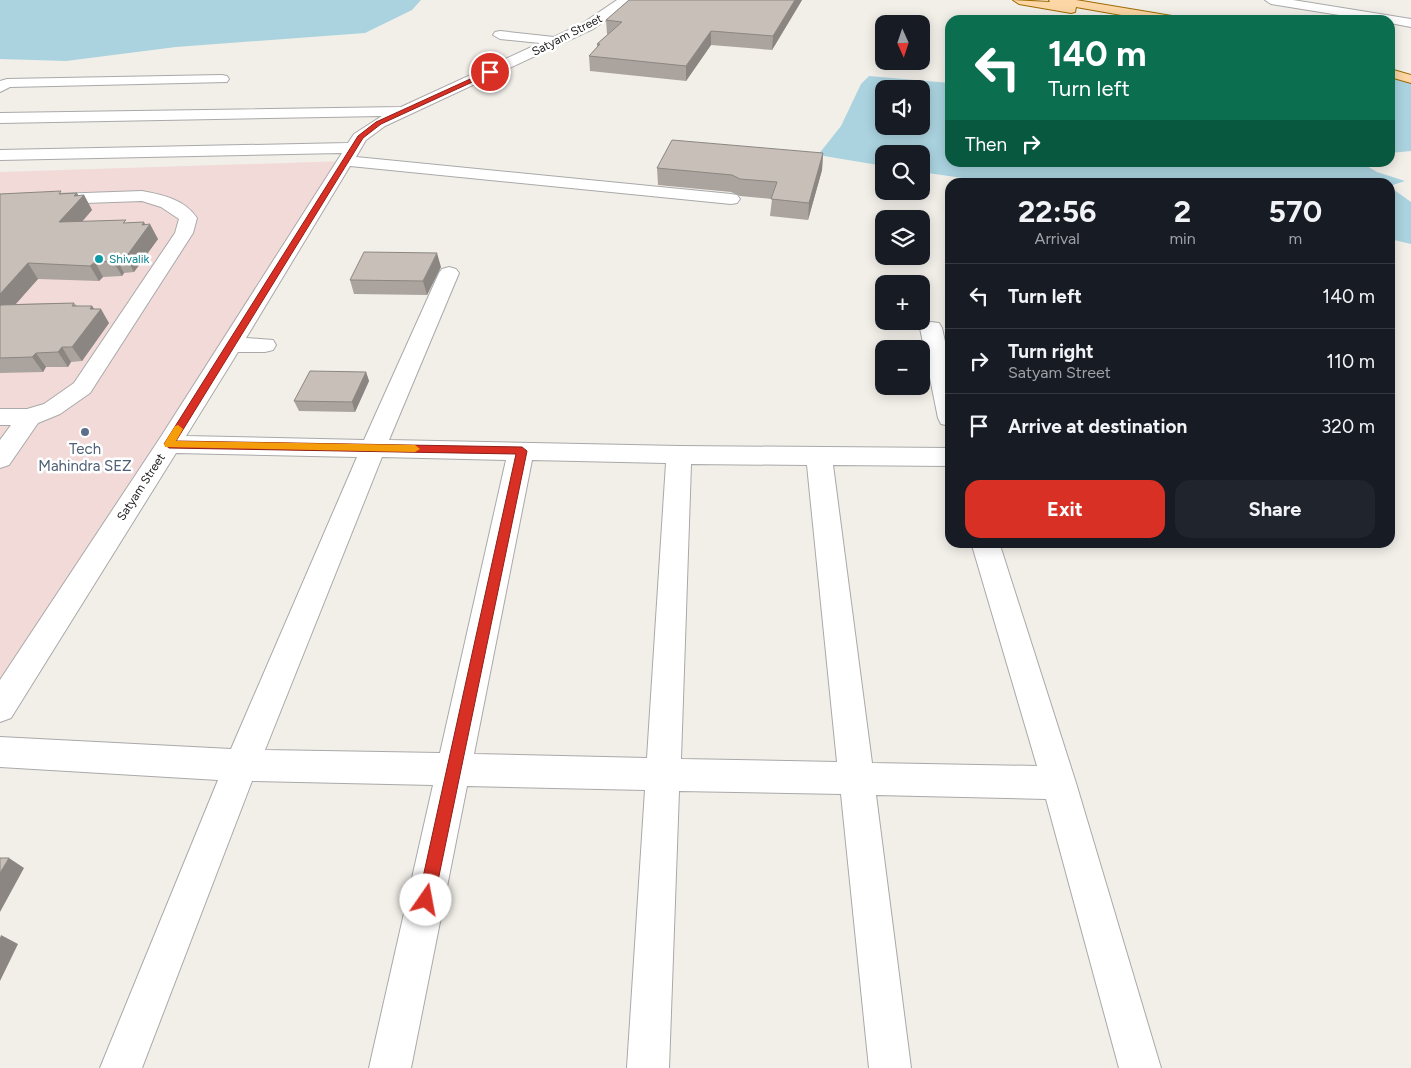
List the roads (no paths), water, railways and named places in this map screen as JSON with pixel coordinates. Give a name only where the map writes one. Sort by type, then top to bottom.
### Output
[{"type":"main road","points":[[1019,0],[1105,15]]},
{"type":"main road","points":[[1055,0],[1143,15]]},
{"type":"main road","points":[[1395,68],[1411,73]]},
{"type":"main road","points":[[1395,74],[1411,79]]},
{"type":"street","name":"Satyam Street","points":[[0,708],[169,444],[349,155],[368,130],[588,26],[624,0]]},
{"type":"street","points":[[1271,0],[1294,2],[1366,15]]},
{"type":"street","points":[[1284,14],[1294,2]]},
{"type":"street","points":[[1395,20],[1411,23]]},
{"type":"street","points":[[500,35],[557,41]]},
{"type":"street","points":[[2,85],[222,79]]},
{"type":"street","points":[[0,118],[405,111]]},
{"type":"street","points":[[0,155],[349,155],[731,198]]},
{"type":"street","points":[[0,200],[142,196],[162,200],[179,208],[188,218],[184,234],[85,384],[68,400],[52,409],[30,417],[0,417]]},
{"type":"street","points":[[121,1068],[241,765],[372,448],[449,273]]},
{"type":"street","points":[[930,328],[945,396]]},
{"type":"street","points":[[230,345],[265,346]]},
{"type":"street","points":[[0,459],[30,417]]},
{"type":"street","points":[[169,444],[678,455],[945,457]]},
{"type":"street","points":[[390,1068],[522,451]]},
{"type":"street","points":[[648,1068],[678,455]]},
{"type":"street","points":[[819,456],[890,1068]]},
{"type":"street","points":[[987,548],[1059,783],[1140,1068]]},
{"type":"street","points":[[0,752],[241,765],[1059,783]]},
{"type":"water","points":[[0,0],[421,0],[412,10],[365,33],[176,47],[66,61],[0,59]]},
{"type":"water","points":[[869,76],[915,80],[875,80],[875,135],[930,135],[930,81],[945,83],[945,167],[1368,167],[1377,172],[1405,181],[1395,184],[1395,178],[962,178],[930,173],[930,145],[875,145],[875,164],[818,155],[841,126],[861,84]]},
{"type":"water","points":[[1395,77],[1411,82],[1411,151],[1395,153]]},
{"type":"water","points":[[1395,191],[1411,202],[1411,244],[1395,240]]},
{"type":"place","name":"Shivalik","points":[[99,259]]},
{"type":"place","name":"Tech Mahindra SEZ","points":[[85,432]]}]
